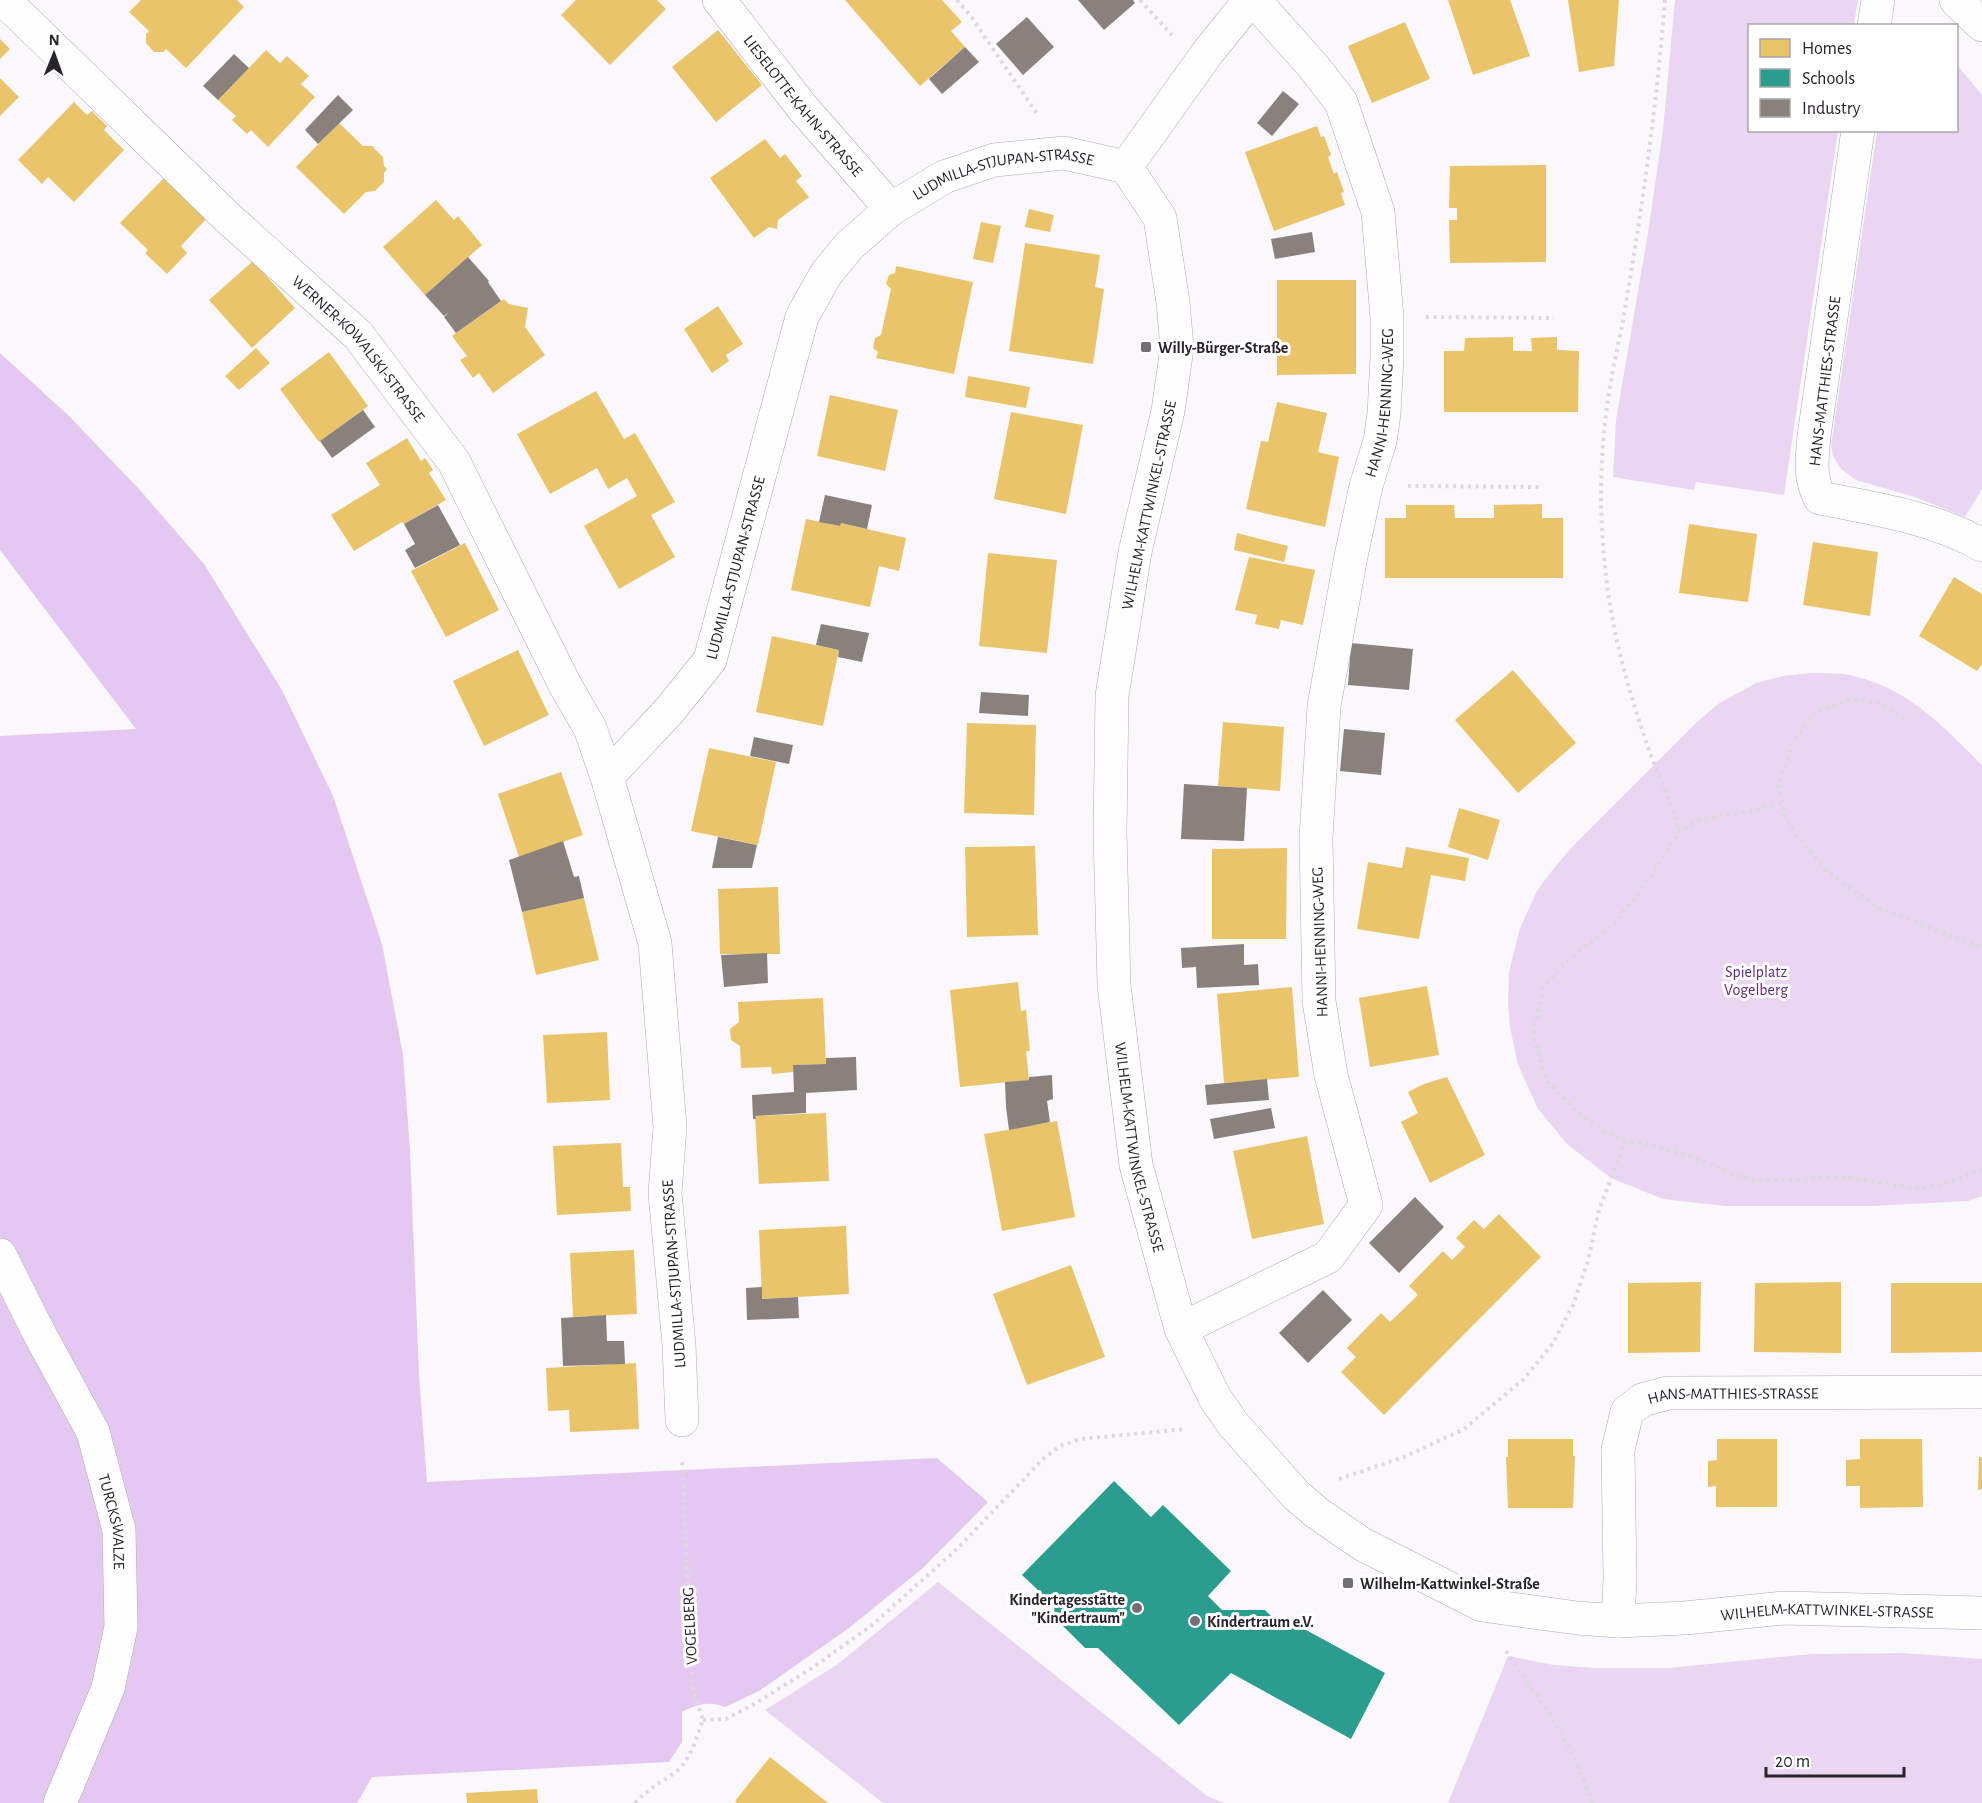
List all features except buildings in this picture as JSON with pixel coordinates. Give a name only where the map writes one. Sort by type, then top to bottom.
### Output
[{"type":"street","name":"WERNER-KOWALSKI-STRASSE","points":[[4,0],[227,217],[358,335],[454,462],[560,674],[590,728],[607,777]]},
{"type":"street","name":"LIESELOTTE-KAHN-STRASSE","points":[[719,0],[802,107],[891,209]]},
{"type":"street","points":[[1126,167],[1208,52],[1252,0]]},
{"type":"street","name":"HANNI-HENNING-WEG","points":[[1181,1329],[1328,1257],[1366,1205],[1331,1075],[1319,1001],[1316,838],[1324,706],[1351,556],[1366,486],[1380,441],[1384,414],[1388,357],[1387,317],[1378,212],[1341,102],[1313,66],[1252,0]]},
{"type":"street","points":[[1874,24],[1878,0]]},
{"type":"street","points":[[1956,0],[1982,25]]},
{"type":"street","name":"HANS-MATTHIES-STRASSE","points":[[1858,132],[1814,436],[1811,471],[1814,486],[1820,498],[1903,513],[1959,532],[1982,545]]},
{"type":"street","name":"LUDMILLA-STJUPAN-STRASSE","points":[[682,1420],[679,1345],[665,1193],[670,1127],[656,943],[607,777],[669,711],[710,660],[802,317],[826,274],[849,246],[891,209],[944,177],[993,160],[1064,153],[1126,167]]},
{"type":"street","name":"WILHELM-KATTWINKEL-STRASSE","points":[[1126,167],[1160,218],[1173,302],[1177,348],[1168,411],[1135,552],[1112,696],[1110,833],[1113,985],[1136,1165],[1181,1329],[1215,1398],[1233,1424],[1296,1496],[1317,1513],[1362,1544],[1482,1605],[1577,1618],[1618,1621],[1686,1618],[1784,1608],[1982,1613]]},
{"type":"street","name":"TURCKSWALZE","points":[[0,1255],[93,1432],[119,1530],[121,1628],[108,1688],[60,1803]]},
{"type":"street","name":"HANS-MATTHIES-STRASSE","points":[[1618,1621],[1620,1579],[1618,1450],[1627,1412],[1642,1400],[1668,1393],[1982,1392]]},
{"type":"path","points":[[957,0],[970,15],[1064,153]]},
{"type":"path","points":[[1665,0],[1647,164],[1627,298],[1608,399],[1602,501],[1605,566],[1614,632],[1630,695],[1651,754],[1672,802],[1679,831]]},
{"type":"path","name":"HANNI-HENNING-WEG","points":[[1387,317],[1554,318]]},
{"type":"path","name":"HANNI-HENNING-WEG","points":[[1366,486],[1542,487]]},
{"type":"path","points":[[1905,719],[1877,702],[1848,700],[1816,711],[1794,740],[1778,785],[1785,816],[1797,837],[1825,869],[1882,910],[1982,948]]},
{"type":"path","points":[[1781,803],[1698,821],[1679,831],[1645,884],[1614,924],[1568,960],[1543,988],[1533,1035],[1548,1083],[1579,1114],[1609,1134],[1625,1141],[1644,1143],[1693,1157],[1743,1178],[1763,1181],[1846,1177],[1920,1189],[1957,1180],[1982,1168]]},
{"type":"path","points":[[1362,1470],[1404,1456],[1464,1429],[1524,1379],[1552,1343],[1572,1305],[1588,1261],[1599,1210],[1625,1141]]},
{"type":"path","name":"VOGELBERG","points":[[682,1420],[682,1470],[693,1690],[703,1720]]},
{"type":"path","points":[[635,1803],[657,1782],[674,1773],[689,1756],[703,1720],[726,1719],[756,1703],[813,1668],[871,1626],[956,1550],[1043,1460],[1060,1446],[1080,1439],[1233,1424]]},
{"type":"path","points":[[1482,1605],[1508,1656],[1553,1719],[1576,1761],[1593,1803]]},
{"type":"green space","points":[[1675,0],[1858,0],[1854,24],[1748,24],[1748,132],[1838,132],[1784,495],[1696,482],[1694,490],[1613,477],[1616,420],[1663,130]]},
{"type":"green space","points":[[1958,66],[1982,95],[1982,489],[1965,517],[1915,497],[1856,480],[1841,469],[1833,456],[1831,446],[1877,132],[1958,132]]},
{"type":"green space","name":"Spielplatz Vogelberg","points":[[1811,673],[1844,674],[1866,679],[1885,687],[1920,708],[1982,765],[1982,1196],[1968,1201],[1872,1206],[1725,1206],[1663,1199],[1611,1178],[1567,1144],[1538,1109],[1518,1065],[1510,1027],[1509,972],[1520,928],[1537,891],[1550,873],[1572,847],[1696,723],[1718,704],[1756,683],[1783,676]]},
{"type":"green space","points":[[938,1582],[1207,1796],[1224,1803],[883,1803],[765,1710],[838,1664]]},
{"type":"green space","points":[[1904,1653],[1982,1659],[1982,1803],[1448,1803],[1508,1656],[1554,1665],[1595,1668],[1668,1668],[1812,1654]]},
{"type":"shaded area","points":[[0,353],[68,415],[139,489],[204,564],[282,690],[333,796],[382,944],[403,1055],[410,1150],[419,1375],[427,1482],[937,1458],[988,1502],[923,1568],[849,1628],[759,1691],[725,1707],[703,1704],[682,1712],[682,1742],[669,1762],[372,1777],[357,1803],[0,1803],[0,736],[136,729],[0,550]]},
{"type":"place","name":"Willy-Bürger-Straße","points":[[1146,347]]},
{"type":"place","name":"Wilhelm-Kattwinkel-Straße","points":[[1348,1583]]},
{"type":"place","name":"Kindertagesstätte \"Kindertraum\"","points":[[1137,1608]]},
{"type":"place","name":"Kindertraum e.V.","points":[[1195,1621]]}]
